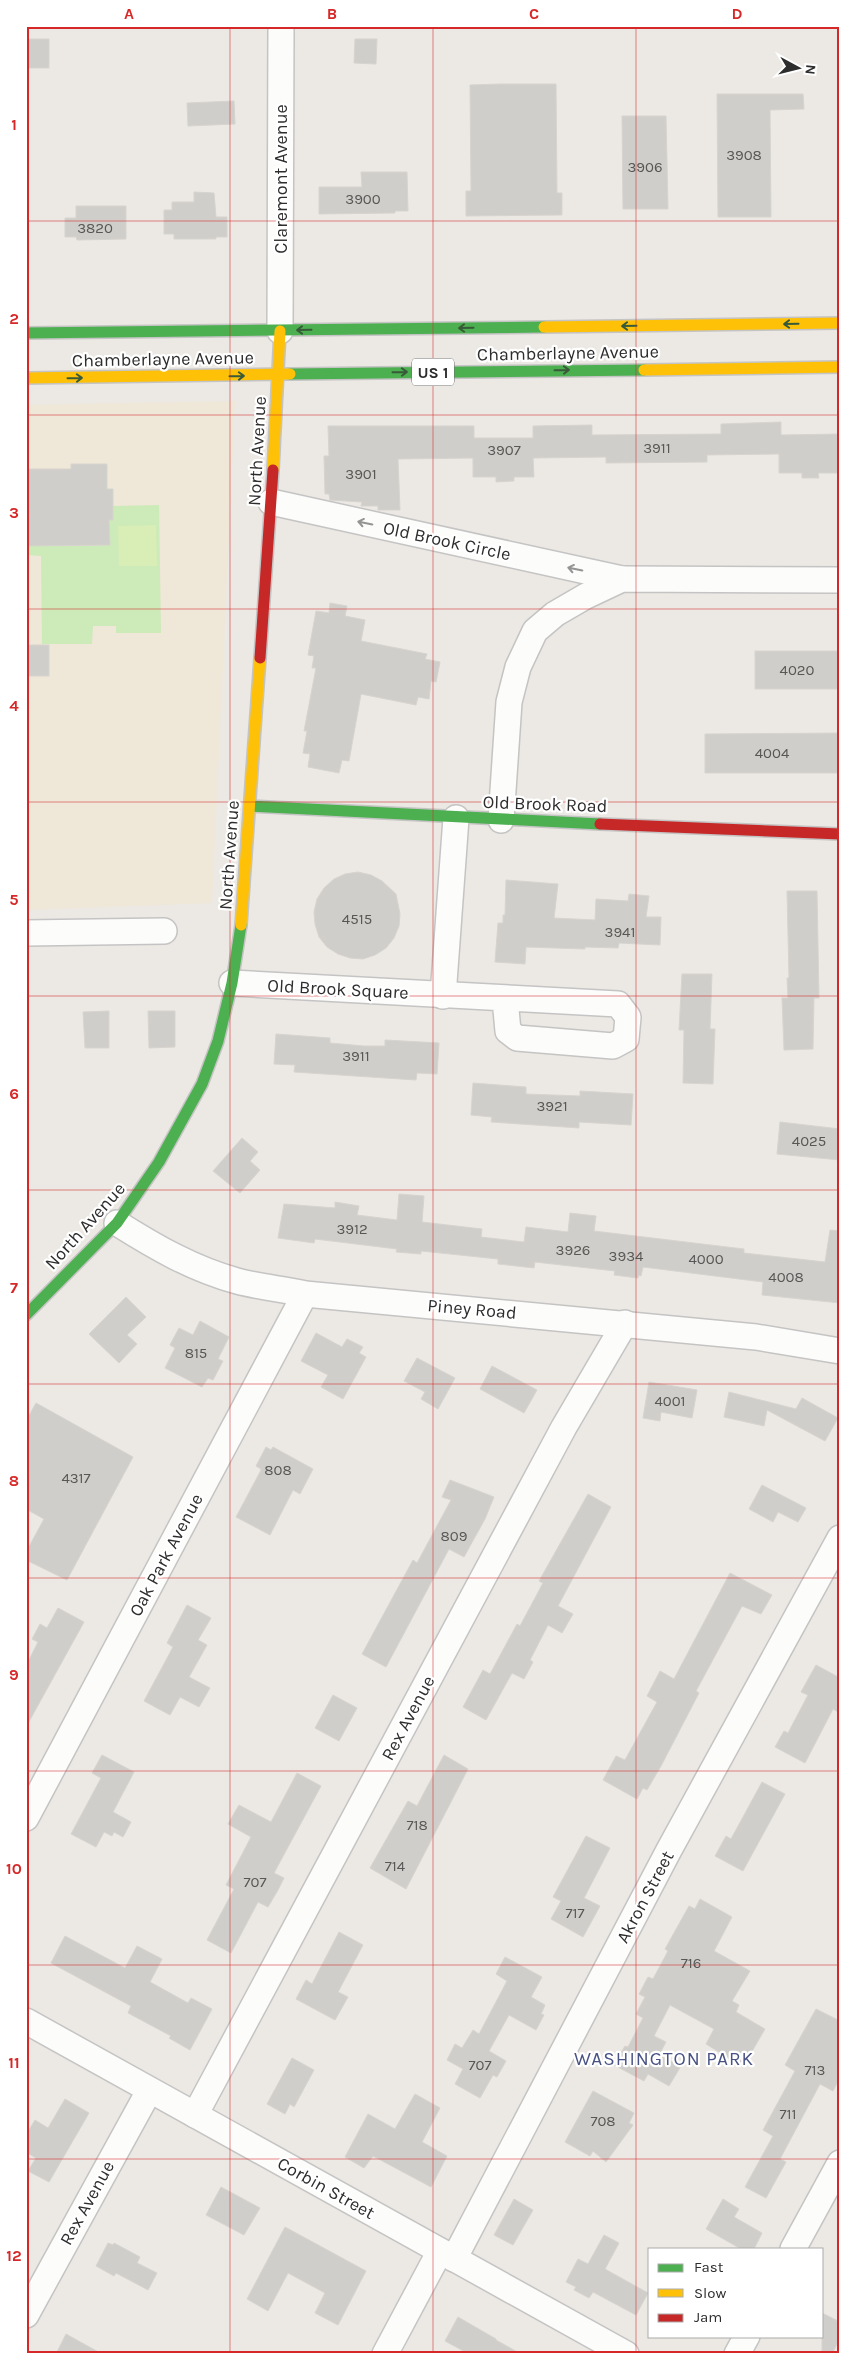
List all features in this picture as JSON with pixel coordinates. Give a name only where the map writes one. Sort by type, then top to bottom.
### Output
[{"type":"street","name":"Claremont Avenue","points":[[280,331],[281,26]]},
{"type":"street","name":"Chamberlayne Avenue","points":[[26,333],[840,323]]},
{"type":"street","name":"North Avenue","points":[[26,1315],[117,1223],[159,1162],[202,1084],[218,1041],[232,983],[242,921],[271,502],[280,331]]},
{"type":"street","name":"Chamberlayne Avenue","points":[[26,378],[840,367]]},
{"type":"street","name":"Old Brook Circle","points":[[271,502],[622,579],[840,580]]},
{"type":"street","name":"Old Brook Circle","points":[[502,820],[510,702],[518,667],[535,631],[555,614],[586,596],[622,579]]},
{"type":"street","name":"Old Brook Road","points":[[250,806],[456,818],[840,834]]},
{"type":"street","points":[[444,996],[456,818]]},
{"type":"street","points":[[26,933],[164,931]]},
{"type":"street","name":"Old Brook Square","points":[[232,983],[505,998]]},
{"type":"street","name":"Piney Road","points":[[117,1223],[166,1254],[198,1268],[237,1281],[305,1294],[625,1323],[756,1337],[840,1351]]},
{"type":"street","name":"Oak Park Avenue","points":[[26,1818],[305,1294]]},
{"type":"street","name":"Rex Avenue","points":[[195,2115],[564,1427],[625,1323]]},
{"type":"street","name":"Akron Street","points":[[385,2354],[447,2255],[840,1538]]},
{"type":"street","name":"Corbin Street","points":[[26,2021],[149,2091],[626,2354]]},
{"type":"street","name":"Rex Avenue","points":[[26,2315],[149,2091]]},
{"type":"street","points":[[794,2248],[840,2163]]},
{"type":"street","points":[[737,2354],[745,2338]]},
{"type":"shaded area","points":[[235,401],[212,903],[26,910],[26,405]]},
{"type":"green space","points":[[159,505],[161,633],[116,633],[116,626],[93,626],[92,644],[42,644],[41,556],[27,555],[27,542],[72,542],[72,546],[110,545],[109,520],[113,520],[113,506]]},
{"type":"green space","points":[[156,525],[157,566],[119,566],[118,526]]},
{"type":"building","points":[[26,39],[49,39],[49,68],[26,68]]},
{"type":"building","points":[[355,39],[377,39],[376,64],[354,63]]},
{"type":"building","points":[[556,84],[557,193],[562,193],[562,215],[466,216],[466,191],[471,191],[470,85]]},
{"type":"building","points":[[717,94],[803,94],[804,109],[770,110],[771,217],[718,217]]},
{"type":"building","points":[[234,101],[235,124],[188,126],[187,103]]},
{"type":"building","points":[[622,116],[666,116],[668,209],[623,209]]},
{"type":"building","points":[[361,172],[407,172],[408,211],[395,211],[395,213],[319,214],[319,187],[362,187]]},
{"type":"building","points":[[194,192],[214,193],[216,217],[227,217],[227,237],[216,237],[216,239],[174,239],[174,234],[164,234],[164,210],[172,210],[172,202],[194,202]]},
{"type":"building","points":[[76,206],[126,206],[126,239],[77,240],[76,237],[65,237],[65,218],[76,218]]},
{"type":"building","points":[[781,422],[781,435],[840,434],[840,473],[818,473],[819,478],[802,478],[802,473],[779,473],[779,454],[707,455],[707,462],[606,463],[606,457],[533,458],[534,477],[514,477],[514,481],[496,482],[496,477],[473,477],[473,458],[398,459],[400,510],[378,510],[378,506],[361,506],[362,502],[330,500],[329,494],[325,494],[324,456],[329,456],[328,426],[474,426],[474,438],[533,438],[533,426],[592,425],[592,435],[721,434],[721,424]]},
{"type":"building","points":[[71,464],[107,464],[107,489],[113,489],[113,520],[109,520],[110,545],[26,546],[26,469],[71,469]]},
{"type":"building","points":[[330,603],[347,606],[345,616],[365,620],[361,641],[427,654],[425,659],[440,662],[436,682],[431,681],[429,699],[418,697],[416,705],[361,694],[349,761],[342,760],[339,773],[308,767],[310,754],[303,753],[307,731],[304,731],[316,668],[312,668],[314,656],[308,655],[316,611],[329,613]]},
{"type":"building","points":[[26,645],[49,645],[49,676],[26,676]]},
{"type":"building","points":[[755,651],[840,651],[840,689],[755,689]]},
{"type":"building","points":[[840,733],[840,773],[705,773],[705,734]]},
{"type":"building","points":[[358,872],[371,875],[382,881],[396,894],[400,914],[399,926],[394,938],[386,948],[375,955],[363,959],[350,958],[338,954],[327,947],[319,937],[314,912],[317,899],[324,888],[334,879],[345,874]]},
{"type":"building","points":[[506,880],[558,884],[554,918],[595,920],[596,899],[628,901],[629,894],[649,896],[646,917],[661,917],[660,945],[619,943],[618,948],[585,947],[585,949],[526,947],[525,964],[495,962],[498,923],[503,923],[503,915],[505,915]]},
{"type":"building","points":[[787,891],[817,891],[819,998],[814,998],[813,1049],[784,1050],[782,998],[788,998],[787,978],[789,978]]},
{"type":"building","points":[[682,974],[712,974],[710,1029],[715,1029],[713,1084],[683,1083],[684,1030],[679,1030]]},
{"type":"building","points":[[109,1011],[109,1048],[85,1048],[83,1012]]},
{"type":"building","points":[[148,1011],[175,1011],[175,1047],[149,1048]]},
{"type":"building","points":[[276,1034],[330,1038],[330,1043],[364,1046],[385,1046],[385,1040],[439,1043],[437,1074],[417,1073],[416,1080],[294,1072],[295,1065],[274,1064]]},
{"type":"building","points":[[473,1083],[526,1087],[526,1094],[580,1096],[580,1091],[633,1094],[631,1125],[579,1122],[579,1128],[491,1122],[492,1117],[471,1115]]},
{"type":"building","points":[[780,1122],[840,1129],[840,1160],[777,1154]]},
{"type":"building","points":[[242,1138],[258,1152],[250,1161],[260,1170],[240,1193],[213,1171]]},
{"type":"building","points":[[399,1194],[424,1196],[422,1222],[482,1229],[481,1237],[524,1242],[526,1227],[568,1232],[570,1213],[596,1216],[594,1231],[744,1249],[744,1253],[825,1262],[830,1230],[840,1231],[840,1303],[762,1295],[763,1282],[643,1267],[641,1276],[639,1275],[638,1278],[614,1275],[615,1271],[535,1262],[534,1268],[498,1264],[498,1259],[421,1251],[421,1254],[396,1252],[397,1249],[315,1239],[314,1243],[278,1238],[284,1204],[335,1208],[335,1202],[359,1206],[357,1215],[397,1220]]},
{"type":"building","points":[[126,1297],[146,1317],[127,1335],[137,1344],[119,1363],[89,1334]]},
{"type":"building","points":[[200,1321],[229,1337],[218,1359],[223,1361],[213,1380],[208,1378],[202,1387],[165,1368],[175,1348],[170,1345],[179,1328],[193,1335]]},
{"type":"building","points":[[316,1333],[342,1347],[347,1339],[363,1347],[359,1353],[366,1357],[343,1399],[321,1387],[328,1375],[301,1361]]},
{"type":"building","points":[[417,1358],[455,1378],[438,1409],[421,1399],[425,1392],[404,1381]]},
{"type":"building","points":[[492,1366],[537,1390],[524,1413],[480,1389]]},
{"type":"building","points":[[649,1382],[697,1390],[692,1418],[661,1412],[660,1421],[643,1418]]},
{"type":"building","points":[[729,1392],[796,1409],[802,1398],[838,1418],[825,1441],[767,1410],[764,1426],[724,1417]]},
{"type":"building","points":[[36,1403],[133,1457],[67,1580],[26,1560],[26,1552],[44,1519],[26,1509],[26,1421]]},
{"type":"building","points":[[266,1447],[271,1450],[273,1447],[313,1469],[300,1494],[293,1490],[270,1535],[236,1517],[260,1472],[261,1469],[256,1466]]},
{"type":"building","points":[[450,1480],[494,1497],[485,1519],[464,1557],[449,1549],[386,1667],[362,1654],[413,1560],[417,1563],[451,1500],[442,1497]]},
{"type":"building","points":[[762,1485],[806,1508],[798,1522],[778,1512],[773,1522],[749,1509]]},
{"type":"building","points":[[588,1494],[611,1507],[558,1606],[573,1614],[562,1633],[548,1625],[530,1660],[533,1662],[524,1679],[512,1673],[486,1720],[463,1707],[483,1670],[490,1674],[517,1624],[520,1626],[543,1583],[539,1581]]},
{"type":"building","points":[[730,1573],[772,1595],[761,1614],[742,1606],[696,1691],[699,1693],[661,1766],[647,1790],[643,1788],[637,1799],[603,1780],[616,1756],[625,1760],[657,1702],[647,1696],[660,1671],[674,1679]]},
{"type":"building","points":[[187,1605],[211,1618],[198,1640],[207,1645],[189,1677],[210,1688],[199,1707],[180,1697],[170,1715],[144,1701],[173,1647],[167,1643]]},
{"type":"building","points":[[58,1608],[84,1622],[26,1727],[26,1666],[38,1642],[32,1639],[40,1624],[47,1628]]},
{"type":"building","points":[[816,1665],[840,1678],[840,1713],[833,1709],[805,1763],[775,1747],[784,1731],[788,1733],[808,1695],[801,1692]]},
{"type":"building","points":[[333,1695],[357,1708],[339,1741],[315,1728]]},
{"type":"building","points":[[102,1755],[134,1772],[113,1812],[131,1822],[123,1837],[114,1832],[112,1836],[104,1832],[96,1847],[71,1834],[101,1778],[92,1773]]},
{"type":"building","points":[[444,1755],[468,1769],[406,1889],[370,1868],[408,1801],[417,1806]]},
{"type":"building","points":[[297,1773],[321,1786],[274,1873],[284,1878],[278,1890],[268,1907],[258,1902],[231,1953],[207,1940],[234,1889],[226,1885],[251,1837],[228,1824],[239,1805],[271,1822]]},
{"type":"building","points":[[762,1782],[785,1794],[743,1871],[715,1856],[726,1836],[731,1839]]},
{"type":"building","points":[[586,1836],[610,1848],[584,1898],[600,1906],[583,1937],[551,1919],[561,1901],[553,1897]]},
{"type":"building","points":[[700,1899],[732,1917],[714,1951],[750,1971],[732,2001],[739,2005],[736,2012],[765,2029],[743,2067],[706,2044],[714,2029],[670,2005],[654,2036],[666,2042],[659,2055],[681,2066],[669,2086],[648,2074],[644,2081],[614,2065],[625,2046],[628,2047],[643,2018],[636,2014],[645,1997],[639,1994],[648,1977],[653,1979],[668,1951],[665,1949],[689,1906],[695,1909]]},
{"type":"building","points":[[339,1932],[363,1945],[338,1992],[348,1997],[335,2020],[296,1999],[306,1980],[312,1984]]},
{"type":"building","points":[[65,1936],[125,1968],[137,1946],[162,1959],[150,1982],[188,2003],[191,1998],[212,2009],[190,2050],[169,2038],[171,2036],[128,2013],[131,2006],[51,1963]]},
{"type":"building","points":[[505,1957],[542,1977],[531,1997],[545,2005],[541,2014],[544,2015],[536,2030],[509,2015],[489,2051],[506,2061],[497,2077],[493,2075],[480,2098],[455,2084],[463,2069],[447,2060],[455,2044],[462,2048],[473,2030],[479,2034],[507,1981],[496,1974]]},
{"type":"building","points":[[816,2009],[840,2021],[840,2077],[833,2091],[820,2084],[780,2159],[786,2162],[766,2198],[745,2187],[773,2136],[763,2130],[795,2071],[785,2065]]},
{"type":"building","points":[[292,2058],[314,2070],[294,2107],[290,2104],[285,2114],[267,2104]]},
{"type":"building","points":[[593,2091],[634,2113],[629,2123],[633,2125],[606,2162],[593,2151],[590,2156],[565,2142]]},
{"type":"building","points":[[415,2094],[440,2108],[422,2142],[447,2156],[431,2187],[373,2156],[364,2168],[345,2157],[368,2114],[395,2129]]},
{"type":"building","points":[[65,2099],[89,2113],[49,2182],[28,2171],[36,2158],[26,2152],[26,2135],[35,2120],[48,2128]]},
{"type":"building","points":[[221,2187],[260,2208],[244,2235],[206,2215]]},
{"type":"building","points":[[514,2199],[533,2210],[513,2245],[494,2235]]},
{"type":"building","points":[[723,2199],[739,2209],[734,2217],[762,2233],[754,2248],[739,2248],[706,2229]]},
{"type":"building","points":[[285,2227],[366,2271],[338,2325],[315,2313],[325,2293],[288,2273],[268,2311],[247,2299]]},
{"type":"building","points":[[604,2235],[619,2243],[605,2269],[648,2293],[636,2315],[593,2292],[589,2298],[574,2290],[576,2287],[566,2282],[578,2259],[588,2264]]},
{"type":"building","points":[[108,2243],[113,2245],[114,2243],[140,2257],[137,2263],[157,2273],[148,2290],[116,2273],[114,2276],[96,2266]]},
{"type":"building","points":[[824,2314],[840,2322],[840,2338],[832,2354],[822,2354]]},
{"type":"building","points":[[458,2317],[521,2354],[469,2354],[445,2341]]},
{"type":"building","points":[[66,2334],[102,2354],[56,2354]]},
{"type":"traffic: fast","points":[[26,333],[544,327]]},
{"type":"traffic: fast","points":[[290,374],[644,370]]},
{"type":"traffic: fast","points":[[250,806],[600,824]]},
{"type":"traffic: fast","points":[[26,1315],[117,1223],[159,1162],[202,1084],[218,1041],[232,983],[241,925]]},
{"type":"traffic: slow","points":[[544,327],[840,323]]},
{"type":"traffic: slow","points":[[273,470],[280,331]]},
{"type":"traffic: slow","points":[[644,370],[840,367]]},
{"type":"traffic: slow","points":[[26,378],[290,374]]},
{"type":"traffic: slow","points":[[241,925],[260,658]]},
{"type":"traffic: jam","points":[[260,658],[273,470]]},
{"type":"traffic: jam","points":[[600,824],[840,834]]},
{"type":"district","name":"WASHINGTON PARK","points":[[664,2058]]}]
